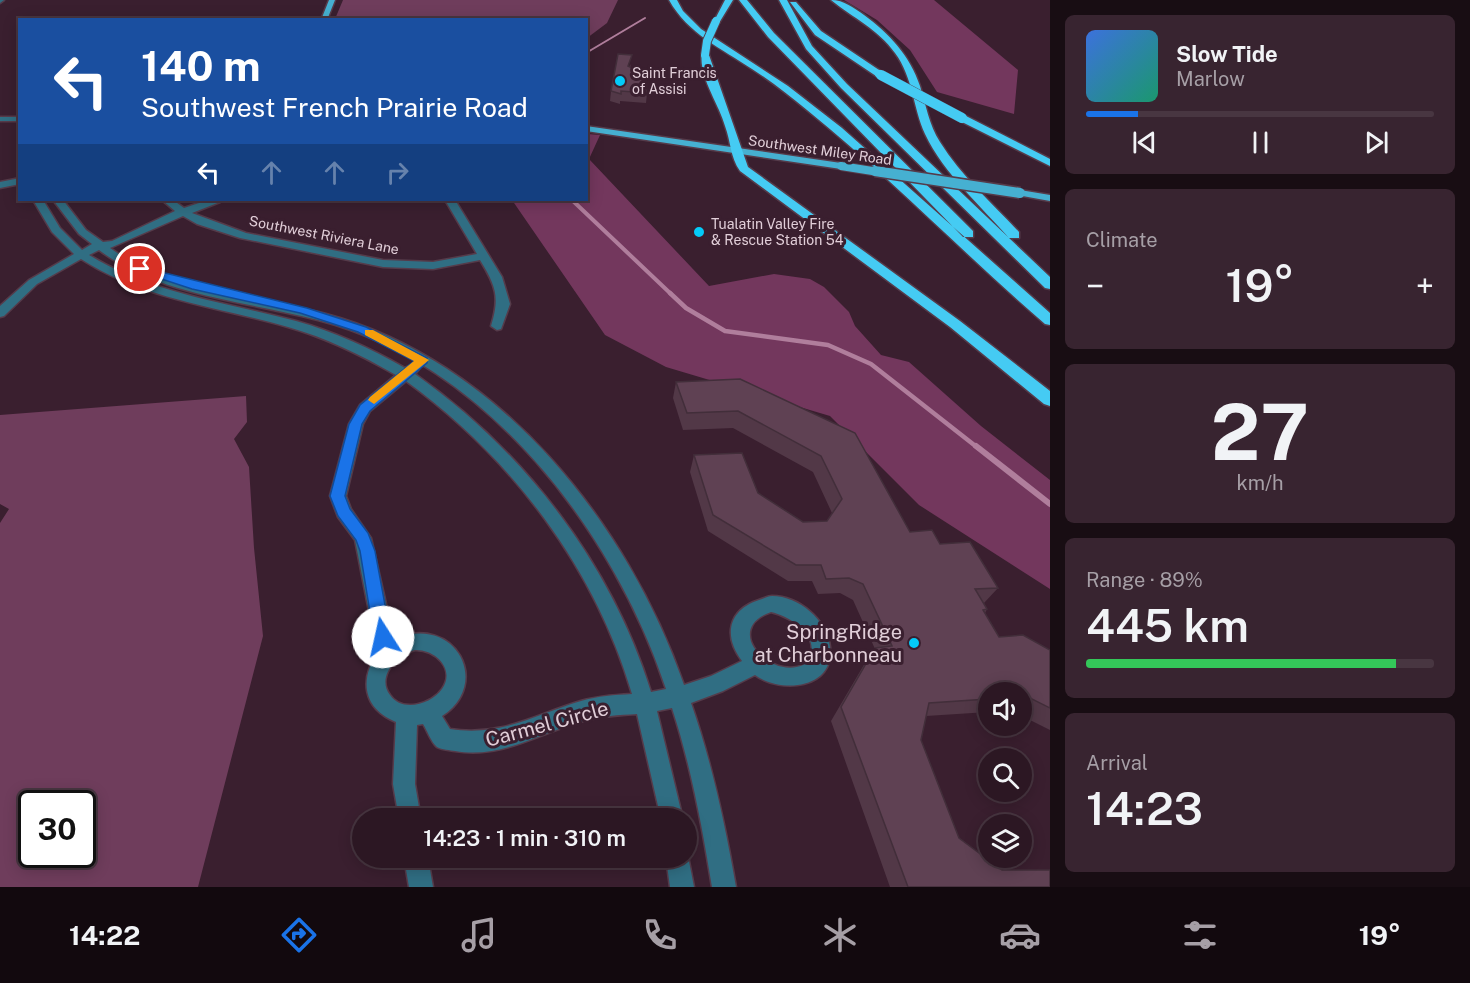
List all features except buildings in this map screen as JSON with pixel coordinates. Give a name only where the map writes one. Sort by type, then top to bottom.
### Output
[{"type":"highway","points":[[673,0],[681,14],[696,29],[777,82],[829,121],[964,247],[1050,319]]},
{"type":"highway","points":[[729,0],[716,21],[705,55],[710,77],[733,135],[734,150],[738,161],[751,175],[905,287],[1050,400]]},
{"type":"highway","points":[[743,0],[771,35],[1050,319]]},
{"type":"highway","points":[[783,0],[800,34],[844,86],[1050,285]]},
{"type":"highway","points":[[791,0],[805,20],[818,33],[879,74],[1050,163]]},
{"type":"highway","points":[[835,0],[875,27],[900,54],[912,76],[926,124],[937,146],[962,179],[1050,278]]},
{"type":"main road","points":[[325,18],[332,0]]},
{"type":"main road","name":"Southwest Miley Road","points":[[588,128],[1050,198]]},
{"type":"street","points":[[0,119],[18,118]]},
{"type":"street","points":[[0,185],[18,181]]},
{"type":"street","points":[[38,201],[44,214],[58,233],[81,254],[120,277],[154,290],[323,334],[368,353],[452,408],[504,455],[546,508],[609,609],[645,703],[669,808]]},
{"type":"street","points":[[59,201],[80,231],[97,246],[157,275],[303,311],[362,329],[423,360],[488,405],[535,448],[563,480],[616,556],[656,639],[678,696],[709,799],[723,887]]},
{"type":"street","name":"Southwest Riviera Lane","points":[[168,201],[184,212],[237,233],[396,265],[440,265],[483,256]]},
{"type":"street","points":[[0,313],[33,282],[81,254],[97,246],[114,244],[213,201]]},
{"type":"street","points":[[451,201],[496,277],[502,294],[502,314],[497,326]]},
{"type":"street","points":[[408,808],[404,784],[417,714],[439,707],[453,689],[457,675],[453,658],[444,647],[429,641],[410,642],[390,652],[383,637],[363,538],[344,512],[338,496],[356,424],[365,408],[423,360]]},
{"type":"street","points":[[759,606],[784,606],[802,616],[816,631],[821,643],[822,655],[817,665],[809,673],[796,677],[782,677],[755,664],[740,642],[739,630],[749,611],[759,606]]},
{"type":"street","name":"Carmel Circle","points":[[390,652],[381,662],[376,681],[380,699],[390,709],[417,714],[444,739],[463,744],[505,739],[601,706],[645,703],[702,691],[755,664]]},
{"type":"street","points":[[418,868],[421,887]]},
{"type":"street","points":[[679,868],[682,887]]},
{"type":"shaded area","points":[[343,0],[618,0],[607,23],[588,37],[588,18],[335,18]]},
{"type":"shaded area","points":[[844,0],[934,0],[1018,70],[1014,114],[937,92],[910,50],[877,20]]},
{"type":"shaded area","points":[[588,134],[600,135],[589,159],[709,286],[774,274],[810,279],[824,287],[849,312],[855,326],[881,355],[909,362],[981,426],[1050,480],[1050,589],[919,505],[830,416],[666,367],[605,335],[513,201],[588,201]]},
{"type":"shaded area","points":[[246,396],[247,422],[234,439],[249,467],[263,636],[198,887],[0,887],[0,523],[9,509],[0,504],[0,415]]},
{"type":"waterway","points":[[588,52],[645,18]]},
{"type":"waterway","points":[[573,201],[671,294]]},
{"type":"waterway","points":[[670,293],[686,308],[725,331],[828,345],[871,364],[978,448]]},
{"type":"waterway","points":[[976,446],[1050,504]]},
{"type":"slow traffic","points":[[369,332],[423,360],[374,400]]},
{"type":"place","name":"Saint Francis of Assisi","points":[[620,81]]},
{"type":"place","name":"Tualatin Valley Fire & Rescue Station 54","points":[[699,232]]},
{"type":"place","name":"SpringRidge at Charbonneau","points":[[914,643]]},
{"type":"route","points":[[140,269],[196,286],[303,311],[362,329],[423,360],[365,408],[356,424],[338,496],[344,512],[363,538],[383,637]]}]
